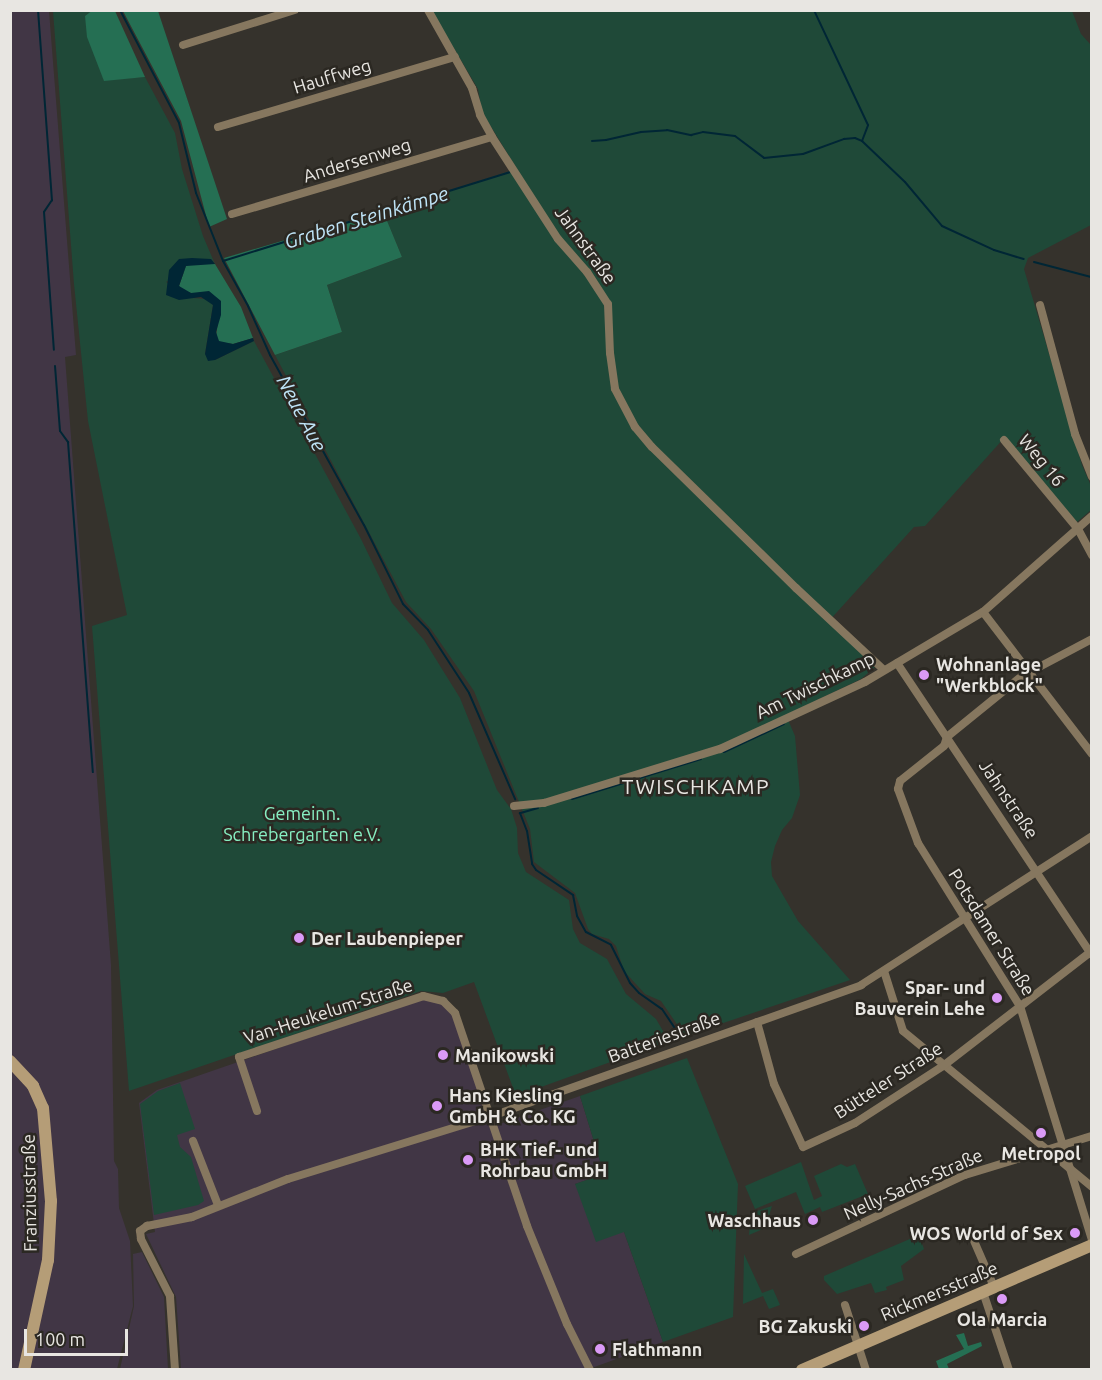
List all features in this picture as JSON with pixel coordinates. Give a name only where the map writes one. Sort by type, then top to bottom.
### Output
[{"type":"main road","name":"Franziusstraße","points":[[10,1061],[33,1086],[43,1108],[51,1201],[48,1260],[24,1370]]},
{"type":"main road","name":"Rickmersstraße","points":[[801,1370],[1092,1245]]},
{"type":"street","points":[[183,45],[295,10]]},
{"type":"street","name":"Jahnstraße","points":[[428,10],[472,88],[480,115],[492,137],[558,240],[587,272],[608,304],[610,353],[615,389],[635,427],[652,447],[796,588],[884,670]]},
{"type":"street","name":"Hauffweg","points":[[218,127],[455,57]]},
{"type":"street","name":"Andersenweg","points":[[232,214],[492,137]]},
{"type":"street","points":[[1040,305],[1080,452],[1092,477]]},
{"type":"street","name":"Weg 16","points":[[1004,440],[1078,529],[1092,555]]},
{"type":"street","name":"Am Twischkamp","points":[[514,806],[544,803],[720,749],[884,670],[983,612],[1092,516]]},
{"type":"street","points":[[983,612],[1092,754]]},
{"type":"street","points":[[947,737],[1028,672],[1092,639]]},
{"type":"street","name":"Jahnstraße","points":[[897,663],[1091,952]]},
{"type":"street","name":"Potsdamer Straße","points":[[947,737],[944,746],[899,783],[899,793],[918,843],[964,920],[1020,1006],[1092,1240]]},
{"type":"street","name":"Batteriestraße","points":[[175,1370],[170,1296],[141,1239],[140,1231],[147,1226],[192,1216],[288,1179],[492,1116],[861,985],[1092,836]]},
{"type":"street","name":"Bütteler Straße","points":[[756,1022],[774,1084],[803,1147],[855,1123],[943,1066],[1091,952]]},
{"type":"street","points":[[884,971],[903,1031],[1092,1187]]},
{"type":"street","name":"Van-Heukelum-Straße","points":[[257,1111],[239,1057],[429,995],[443,1001],[455,1013],[546,1274],[590,1370]]},
{"type":"street","name":"Nelly-Sachs-Straße","points":[[796,1254],[965,1175],[1092,1136]]},
{"type":"street","points":[[194,1141],[218,1206]]},
{"type":"street","points":[[971,1234],[1009,1370]]},
{"type":"street","points":[[845,1305],[866,1370]]},
{"type":"shaded area","points":[[10,11],[49,11],[76,355],[65,357],[111,965],[114,1161],[118,1169],[119,1208],[130,1241],[133,1306],[117,1369],[11,1369]]},
{"type":"shaded area","points":[[421,999],[439,1002],[452,1014],[491,1127],[580,1096],[604,1174],[575,1184],[624,1232],[663,1342],[589,1369],[181,1369],[176,1297],[146,1234],[155,1232],[139,1103],[157,1090]]},
{"type":"shaded area","points":[[142,1252],[164,1297],[168,1369],[120,1369],[134,1306],[133,1254]]},
{"type":"green space","points":[[93,10],[115,11],[145,77],[104,81],[87,37],[85,16]]},
{"type":"green space","name":"Gemeinn. Schrebergarten e.V.","points":[[53,11],[93,11],[85,16],[104,80],[145,77],[175,133],[182,169],[203,236],[215,264],[211,259],[166,282],[192,298],[207,299],[213,305],[205,354],[215,360],[254,341],[361,539],[392,603],[424,640],[460,698],[497,790],[511,809],[517,828],[518,853],[526,872],[569,900],[573,929],[580,943],[607,959],[626,994],[656,1019],[669,1041],[516,1096],[474,982],[443,993],[421,991],[129,1091],[92,626],[127,615],[88,421],[74,284]]},
{"type":"green space","points":[[123,11],[158,11],[227,219],[209,227],[181,121]]},
{"type":"green space","points":[[432,11],[1072,11],[1081,34],[1091,45],[1091,225],[1028,258],[1024,269],[1082,465],[1091,486],[1091,510],[1077,522],[1005,437],[925,526],[914,527],[828,622],[875,667],[861,679],[786,715],[795,736],[800,795],[792,818],[782,830],[775,846],[771,862],[772,876],[798,921],[850,980],[685,1036],[661,1001],[645,994],[624,971],[616,946],[609,939],[592,934],[588,929],[575,893],[534,862],[530,829],[474,691],[431,629],[406,602],[275,355],[342,332],[327,285],[402,257],[383,211],[511,171],[543,211],[482,112],[478,89]]},
{"type":"green space","points":[[383,211],[402,257],[327,285],[342,332],[275,355],[224,258]]},
{"type":"green space","points":[[194,263],[215,264],[241,307],[253,338],[233,344],[219,342],[216,336],[221,301],[184,291],[179,286],[186,266]]},
{"type":"green space","points":[[687,1058],[738,1184],[733,1317],[663,1342],[624,1232],[596,1242],[575,1184],[604,1174],[580,1096]]},
{"type":"green space","points":[[180,1083],[195,1129],[177,1135],[180,1147],[191,1157],[204,1201],[198,1205],[154,1215],[140,1104],[158,1091]]},
{"type":"green space","points":[[801,1162],[814,1200],[822,1196],[814,1176],[841,1164],[847,1167],[855,1164],[868,1194],[822,1212],[820,1207],[805,1214],[796,1192],[755,1209],[745,1186]]},
{"type":"green space","points":[[772,1206],[768,1219],[770,1226],[749,1235],[751,1213]]},
{"type":"green space","points":[[919,1235],[924,1249],[901,1266],[904,1280],[886,1287],[887,1290],[875,1293],[871,1283],[837,1294],[824,1280],[824,1276]]},
{"type":"green space","points":[[744,1254],[762,1293],[773,1289],[780,1305],[769,1309],[763,1296],[743,1304]]},
{"type":"green space","points":[[964,1333],[968,1346],[981,1342],[982,1346],[947,1364],[949,1369],[939,1369],[936,1361],[964,1349],[956,1335]]},
{"type":"water","points":[[179,259],[211,259],[215,264],[186,266],[179,286],[191,293],[209,291],[221,301],[221,315],[216,332],[219,341],[233,344],[253,338],[254,341],[215,360],[208,361],[205,354],[213,305],[201,297],[179,300],[166,295],[169,270]]},
{"type":"waterway","points":[[38,10],[52,200],[44,212],[54,350]]},
{"type":"waterway","name":"Neue Aue","points":[[120,10],[179,123],[196,193],[223,261],[248,306],[270,355],[364,525],[403,604],[428,630],[469,693],[515,799]]},
{"type":"waterway","name":"Graben Steinkämpe","points":[[592,141],[641,132],[667,130],[691,135],[703,132],[735,136],[764,158],[803,154],[844,139],[855,138],[862,141],[868,125],[814,10]]},
{"type":"waterway","points":[[862,141],[905,182],[942,226],[994,250],[1024,259]]},
{"type":"waterway","name":"Graben Steinkämpe","points":[[223,261],[510,172]]},
{"type":"waterway","points":[[1034,262],[1091,277]]},
{"type":"waterway","points":[[55,366],[60,431],[68,442],[93,772]]},
{"type":"waterway","points":[[724,752],[784,724]]},
{"type":"waterway","points":[[572,799],[701,759]]},
{"type":"waterway","name":"Neue Aue","points":[[538,808],[520,813],[527,831],[532,864],[536,870],[573,895],[577,916],[586,932],[611,945],[630,983],[639,993],[662,1009],[675,1028]]},
{"type":"place","name":"Wohnanlage \"Werkblock\"","points":[[924,675]]},
{"type":"place","name":"Der Laubenpieper","points":[[299,938]]},
{"type":"place","name":"Spar- und Bauverein Lehe","points":[[997,998]]},
{"type":"place","name":"Manikowski","points":[[443,1055]]},
{"type":"place","name":"Hans Kiesling GmbH & Co. KG","points":[[437,1106]]},
{"type":"place","name":"Metropol","points":[[1041,1133]]},
{"type":"place","name":"BHK Tief- und Rohrbau GmbH","points":[[468,1160]]},
{"type":"place","name":"Waschhaus","points":[[813,1220]]},
{"type":"place","name":"WOS World of Sex","points":[[1075,1233]]},
{"type":"place","name":"Ola Marcia","points":[[1002,1299]]},
{"type":"place","name":"BG Zakuski","points":[[864,1326]]},
{"type":"place","name":"Flathmann","points":[[600,1349]]},
{"type":"district","name":"TWISCHKAMP","points":[[696,786]]}]
